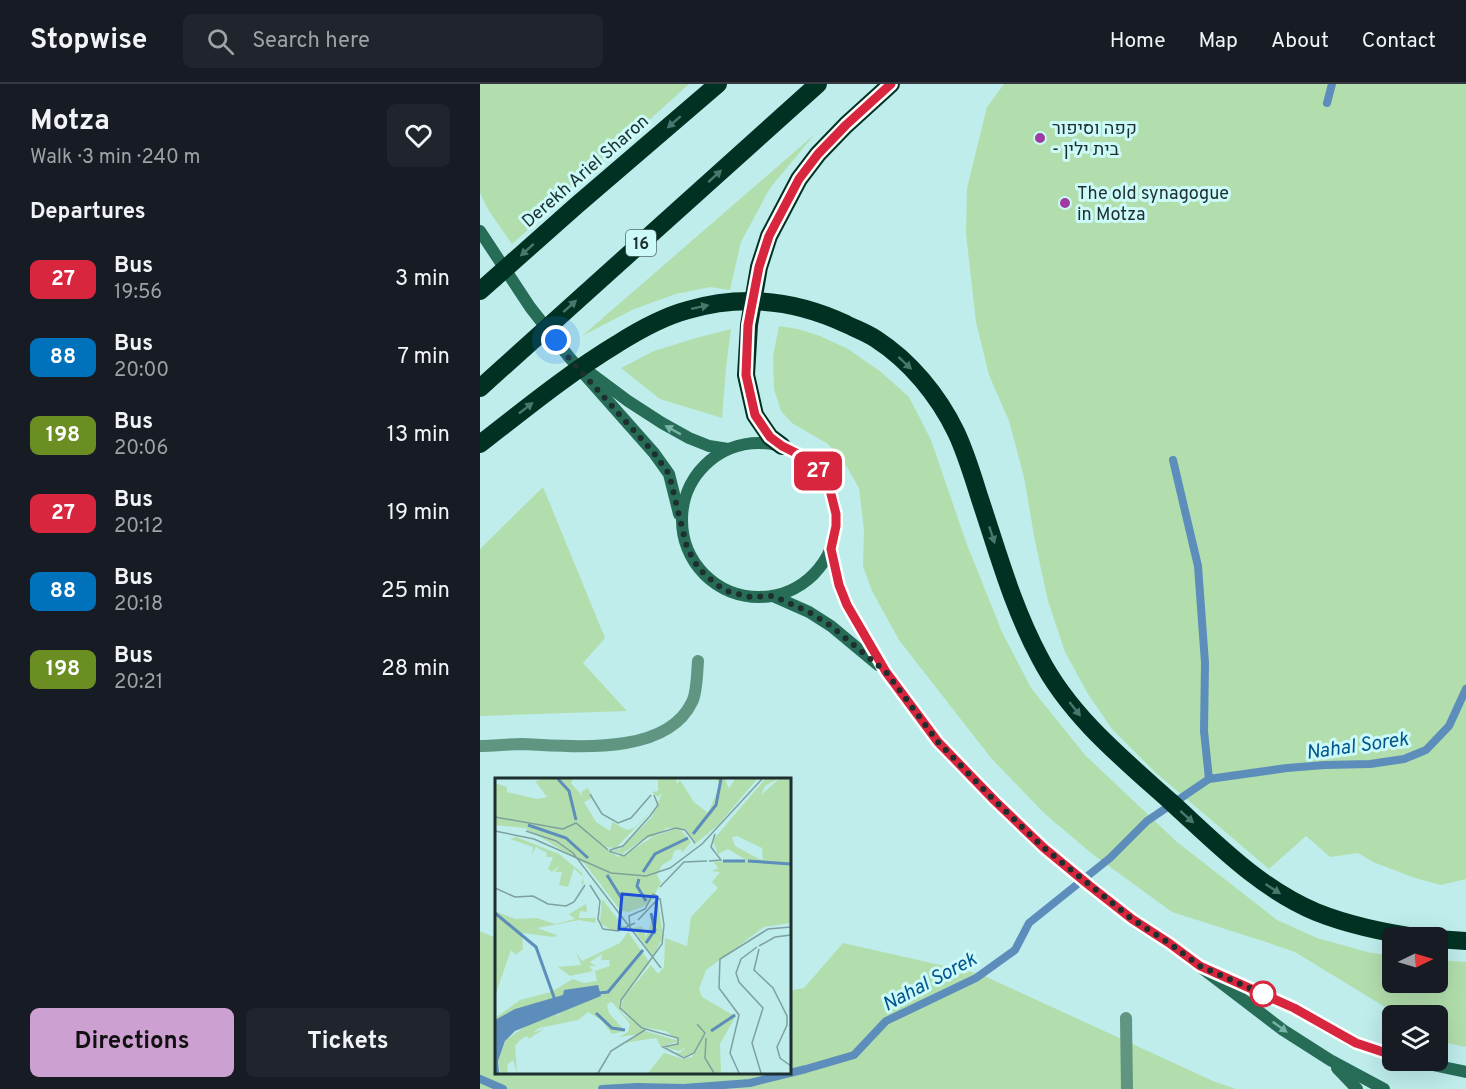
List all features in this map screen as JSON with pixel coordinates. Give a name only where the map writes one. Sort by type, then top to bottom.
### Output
[{"type":"highway","name":"Derekh Ariel Sharon","points":[[480,291],[718,84]]},
{"type":"highway","name":"16","points":[[480,388],[818,84]]},
{"type":"highway","points":[[782,446],[770,437],[755,415],[746,375],[748,325],[759,267],[769,236],[799,179],[825,146],[891,84]]},
{"type":"highway","points":[[480,444],[601,353],[645,327],[687,310],[713,304],[768,301],[825,314],[875,338],[898,356],[924,382],[939,402],[956,432],[1026,631],[1042,662],[1087,724],[1255,877],[1284,896],[1315,911],[1366,929],[1382,932]]},
{"type":"highway","points":[[1448,940],[1466,942]]},
{"type":"main road","points":[[480,231],[530,307],[568,357],[654,453],[669,474],[687,548],[699,569],[717,585],[738,595],[750,597],[773,596],[803,583],[819,568],[831,549],[836,520],[830,490],[813,464],[782,446],[764,443],[746,444],[728,449],[703,467],[690,484],[684,504],[682,525]]},
{"type":"main road","points":[[568,357],[662,423],[709,446],[728,449]]},
{"type":"main road","points":[[831,549],[839,585],[847,605],[886,672],[938,742],[995,801],[1044,848],[1132,919],[1169,943],[1283,1030],[1330,1060],[1384,1089]]},
{"type":"main road","points":[[773,596],[823,621],[886,672]]},
{"type":"main road","points":[[1200,966],[1294,1008],[1356,1043],[1382,1052]]},
{"type":"main road","points":[[1330,1060],[1357,1089]]},
{"type":"main road","points":[[1448,1068],[1466,1072]]},
{"type":"street","points":[[480,746],[519,744],[568,747],[640,741],[663,731],[681,718],[693,701],[698,661]]},
{"type":"street","points":[[1126,1018],[1126,1089]]},
{"type":"green space","points":[[480,84],[689,84],[512,244],[489,211],[480,193]]},
{"type":"green space","points":[[1004,84],[1466,84],[1466,879],[1441,885],[1373,862],[1358,853],[1330,857],[1306,836],[1269,869],[1156,773],[1112,729],[1088,694],[1065,652],[1048,601],[1024,477],[1009,421],[989,375],[976,322],[966,234],[967,188],[987,107]]},
{"type":"green space","points":[[815,134],[770,188],[741,242],[730,290],[710,287],[676,294],[634,309],[582,336]]},
{"type":"green space","points":[[779,326],[798,329],[848,349],[881,372],[909,397],[931,440],[966,542],[1002,632],[1031,688],[1085,755],[1177,842],[1277,920],[1317,938],[1382,954],[1382,993],[1448,993],[1448,961],[1466,962],[1466,1047],[1448,1043],[1448,1005],[1382,1005],[1295,952],[1172,912],[1091,853],[1044,813],[991,758],[899,640],[872,591],[863,566],[864,530],[859,488],[847,467],[828,444],[792,423],[781,411],[774,389],[773,356]]},
{"type":"green space","points":[[731,329],[722,418],[660,399],[621,368],[654,351]]},
{"type":"green space","points":[[543,487],[605,638],[583,663],[627,711],[480,716],[480,549]]},
{"type":"green space","points":[[480,931],[495,938],[495,1074],[790,1074],[790,991],[804,988],[843,943],[980,974],[1213,1081],[1236,1089],[480,1089]]},
{"type":"waterway","points":[[1327,103],[1332,84]]},
{"type":"waterway","points":[[1173,460],[1198,566],[1205,663],[1204,731],[1209,779]]},
{"type":"waterway","name":"Nahal Sorek","points":[[790,1073],[854,1055],[886,1021],[976,978],[1015,950],[1029,923],[1110,858],[1147,821],[1209,779],[1287,768],[1370,764],[1404,759],[1426,750],[1449,726],[1466,689]]},
{"type":"waterway","name":"Nahal Sorek","points":[[602,1089],[684,1088],[750,1083],[786,1074]]},
{"type":"waterway","name":"Nahal Sorek","points":[[480,1079],[503,1089]]},
{"type":"bus line","name":"27","points":[[891,84],[846,125],[818,154],[799,179],[769,236],[759,267],[748,325],[746,375],[755,415],[770,437],[813,464],[830,490],[836,514],[831,549],[839,585],[847,605],[886,672],[938,742],[1044,848],[1132,919],[1200,966],[1294,1008],[1356,1043],[1382,1052]]},
{"type":"place","name":"קפה וסיפור - בית ילין","points":[[1040,138]]},
{"type":"place","name":"The old synagogue in Motza","points":[[1065,203]]},
{"type":"route","points":[[556,340],[568,357],[654,453],[669,474],[687,548],[699,569],[727,591],[750,597],[773,596],[809,612],[831,626],[886,672],[938,742],[1044,848],[1132,919],[1200,966],[1263,994]]}]
